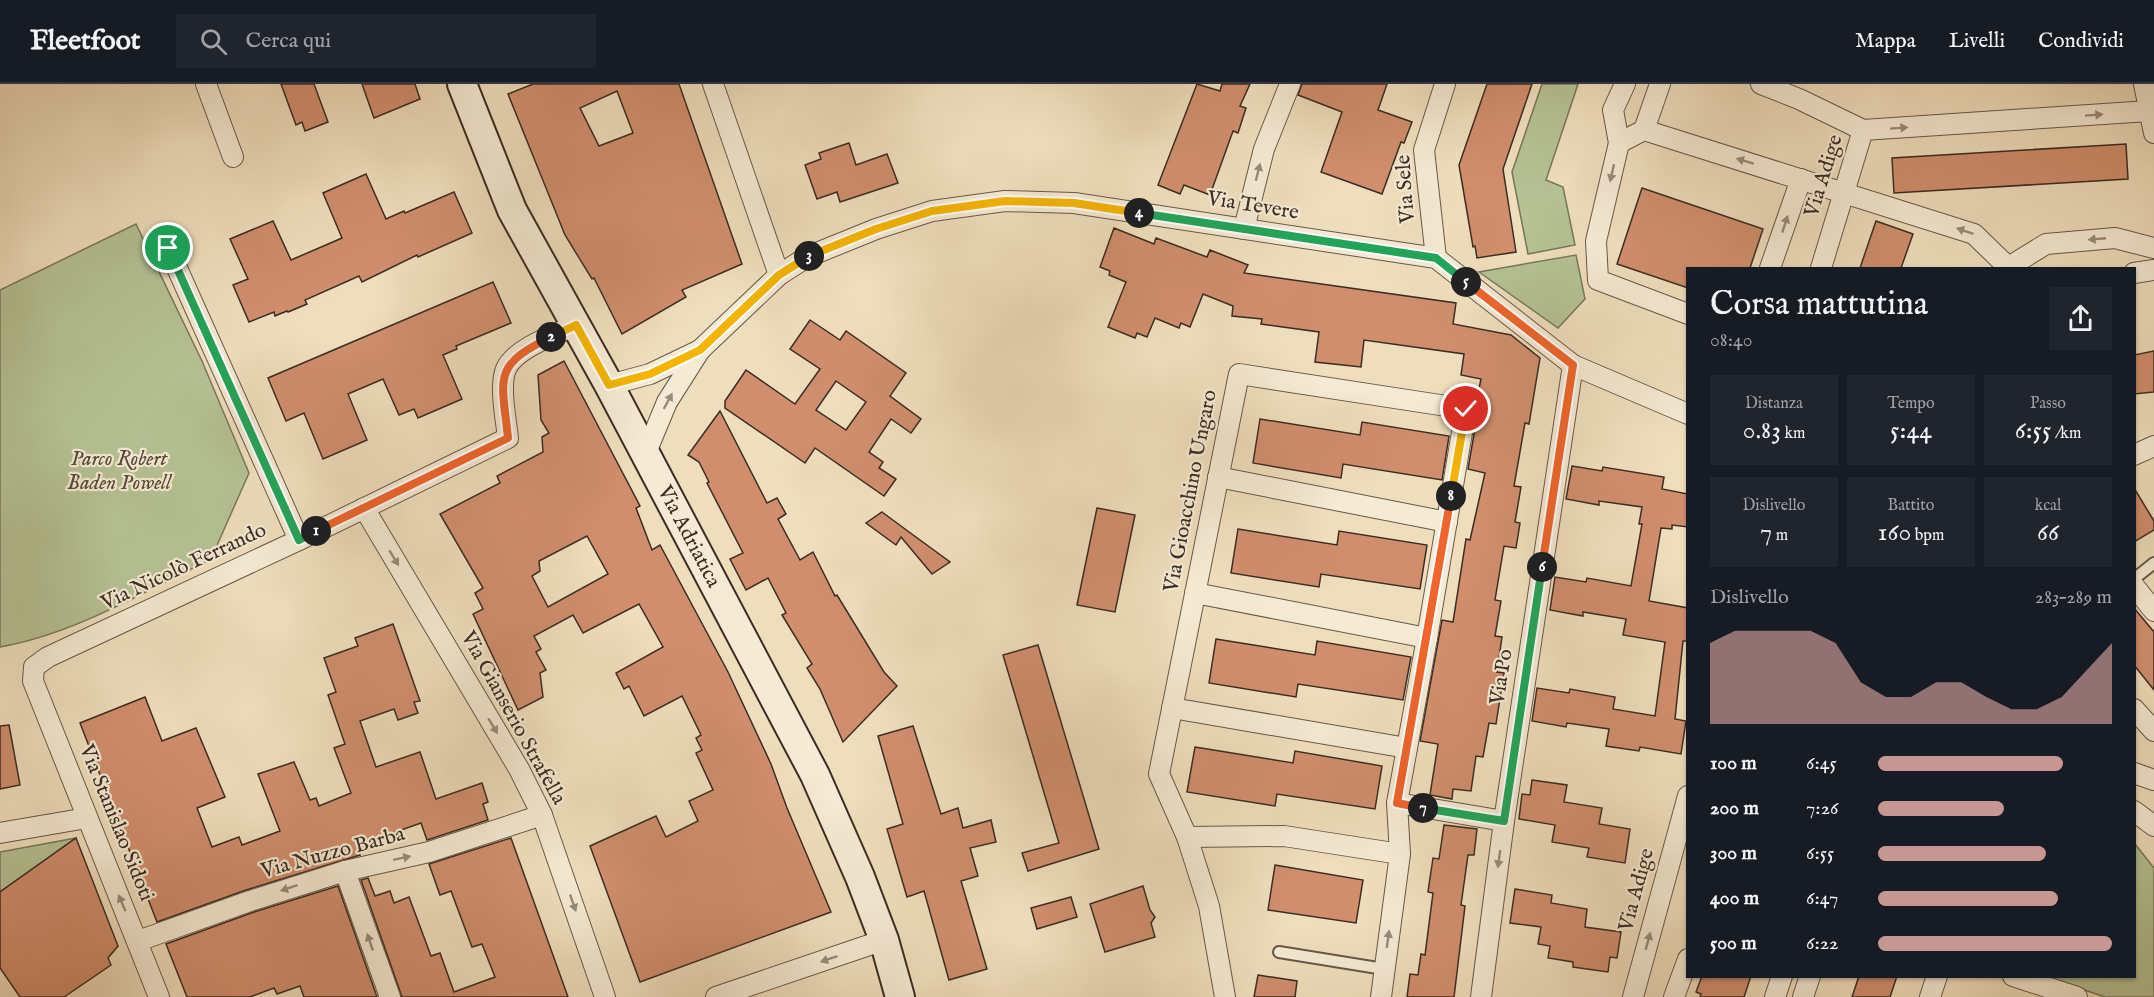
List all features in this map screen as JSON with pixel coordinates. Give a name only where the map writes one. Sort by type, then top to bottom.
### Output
[{"type":"street","points":[[206,84],[233,157]]},
{"type":"street","name":"Via Adriatica","points":[[462,84],[512,210],[609,385],[815,775],[860,877],[884,940],[900,997]]},
{"type":"street","points":[[713,84],[779,275]]},
{"type":"street","points":[[1244,229],[1264,149],[1290,84]]},
{"type":"street","name":"Via Sele","points":[[1436,258],[1424,150],[1446,84]]},
{"type":"street","points":[[1625,84],[1613,110],[1619,143],[1596,241],[1598,280],[1686,313]]},
{"type":"street","points":[[1619,143],[1644,130],[1660,84]]},
{"type":"street","points":[[1761,84],[1799,99],[1863,130]]},
{"type":"street","points":[[2144,84],[2154,133]]},
{"type":"street","name":"Via Adige","points":[[1821,267],[1863,130],[2149,111]]},
{"type":"street","points":[[1644,130],[1974,234],[2007,267]]},
{"type":"street","name":"Via Adige","points":[[1770,267],[1801,179]]},
{"type":"street","name":"Via Tevere","points":[[700,350],[779,275],[807,257],[876,229],[932,211],[1005,201],[1074,203],[1436,258],[1573,365],[1686,413]]},
{"type":"street","points":[[2010,267],[2046,244],[2115,238],[2154,248]]},
{"type":"street","points":[[168,248],[299,540]]},
{"type":"street","points":[[2136,273],[2154,270]]},
{"type":"street","name":"Via Nicolò Ferrando","points":[[34,667],[48,657],[299,540],[508,438],[503,385],[506,368],[528,348],[576,325]]},
{"type":"street","points":[[609,385],[650,374],[700,350]]},
{"type":"street","points":[[645,455],[667,402],[700,350]]},
{"type":"street","name":"Via Po","points":[[1480,997],[1504,821],[1573,365]]},
{"type":"street","name":"Via Gioacchino Ungaro","points":[[1225,997],[1209,906],[1188,837],[1159,774],[1239,374],[1466,409],[1428,638],[1397,803],[1400,854],[1381,997]]},
{"type":"street","points":[[2136,454],[2154,446]]},
{"type":"street","points":[[1218,477],[1447,522]]},
{"type":"street","name":"Via Gianserio Strafella","points":[[364,508],[519,769],[542,815],[605,997]]},
{"type":"street","points":[[2136,589],[2154,611]]},
{"type":"street","points":[[1195,594],[1428,638]]},
{"type":"street","name":"Via Stanislao Sidoti","points":[[34,667],[33,681],[159,997]]},
{"type":"street","points":[[1172,708],[1407,748]]},
{"type":"street","points":[[2136,711],[2154,731]]},
{"type":"street","points":[[2136,774],[2154,780]]},
{"type":"street","points":[[1397,803],[1504,821]]},
{"type":"street","name":"Via Adige","points":[[1633,997],[1686,803]]},
{"type":"street","points":[[2136,812],[2154,826]]},
{"type":"street","name":"Via Nuzzo Barba","points":[[138,941],[345,870],[429,852],[542,815]]},
{"type":"street","points":[[0,833],[87,818]]},
{"type":"street","points":[[1188,837],[1284,836],[1400,854]]},
{"type":"street","points":[[345,870],[390,997]]},
{"type":"street","points":[[716,997],[884,940]]},
{"type":"street","points":[[1674,997],[1686,964]]},
{"type":"street","points":[[1775,997],[1781,978]]},
{"type":"street","points":[[1803,997],[1809,978]]},
{"type":"street","points":[[1930,997],[1936,978]]},
{"type":"street","points":[[2016,978],[2032,990],[2077,997]]},
{"type":"lane","points":[[2136,589],[2154,563]]},
{"type":"lane","points":[[1279,952],[1384,969]]},
{"type":"green space","points":[[1542,84],[1578,84],[1546,180],[1563,187],[1575,245],[1528,254],[1512,172]]},
{"type":"green space","name":"Parco Robert Baden Powell","points":[[136,224],[202,361],[249,473],[211,559],[82,622],[28,641],[0,647],[0,290]]},
{"type":"green space","points":[[1576,255],[1585,299],[1558,328],[1479,272]]},
{"type":"green space","points":[[76,838],[0,892],[0,852]]},
{"type":"green space","points":[[2136,845],[2154,868],[2154,997],[2105,997],[2049,978],[2136,978]]},
{"type":"building","points":[[281,84],[314,84],[328,122],[305,131],[302,122],[296,125]]},
{"type":"building","points":[[362,84],[415,84],[420,99],[374,118]]},
{"type":"building","points":[[533,84],[679,84],[742,264],[682,290],[686,297],[622,334],[594,278],[592,279],[565,235],[508,94]],"holes":[[[617,91],[633,133],[599,146],[580,108]]]},
{"type":"building","points":[[1197,84],[1220,91],[1222,84],[1250,84],[1240,106],[1246,108],[1238,133],[1233,131],[1210,195],[1184,185],[1180,194],[1158,185]]},
{"type":"building","points":[[1302,84],[1387,84],[1378,110],[1412,122],[1404,143],[1401,142],[1382,194],[1321,172],[1342,112],[1298,95]]},
{"type":"building","points":[[1487,84],[1532,84],[1503,169],[1516,252],[1477,258],[1475,246],[1473,247],[1459,165]]},
{"type":"building","points":[[849,143],[856,165],[887,154],[898,183],[840,202],[837,192],[817,199],[805,165],[821,159],[819,153]]},
{"type":"building","points":[[2126,144],[2128,179],[1894,193],[1892,158]]},
{"type":"building","points":[[366,174],[386,219],[454,192],[472,233],[418,257],[417,255],[362,282],[359,276],[305,300],[307,304],[288,312],[275,316],[274,312],[249,322],[233,285],[248,279],[230,239],[273,221],[291,260],[342,238],[323,193]]},
{"type":"building","points":[[1642,188],[1763,229],[1750,267],[1686,267],[1686,287],[1617,264]]},
{"type":"building","points":[[1876,221],[1913,234],[1901,267],[1860,267]]},
{"type":"building","points":[[1114,228],[1154,244],[1156,238],[1207,257],[1210,250],[1248,265],[1244,273],[1456,303],[1453,324],[1511,335],[1540,358],[1529,424],[1525,423],[1514,486],[1521,487],[1515,522],[1520,523],[1516,548],[1504,546],[1495,600],[1501,601],[1495,636],[1502,637],[1497,672],[1504,673],[1496,724],[1489,723],[1483,757],[1476,756],[1471,791],[1453,789],[1452,799],[1430,795],[1438,744],[1420,741],[1442,620],[1453,622],[1466,539],[1470,540],[1485,473],[1468,469],[1481,379],[1461,375],[1464,354],[1364,340],[1361,367],[1315,362],[1319,332],[1261,324],[1262,319],[1232,316],[1233,306],[1203,294],[1190,327],[1181,323],[1179,328],[1155,318],[1147,337],[1137,333],[1135,338],[1108,327],[1126,282],[1109,275],[1110,271],[1100,267]]},
{"type":"building","points":[[493,282],[511,323],[456,346],[457,349],[443,355],[462,399],[418,418],[414,409],[399,415],[383,379],[348,394],[367,440],[323,459],[304,413],[286,421],[268,378]]},
{"type":"building","points":[[810,320],[840,340],[846,331],[906,373],[890,396],[921,419],[911,433],[891,419],[869,452],[883,462],[879,468],[896,479],[884,496],[815,448],[805,463],[725,408],[725,401],[746,370],[795,404],[820,369],[790,349]],"holes":[[[836,381],[866,402],[846,430],[816,410]]]},
{"type":"building","points":[[2154,351],[2154,392],[2136,394],[2136,355]]},
{"type":"building","points":[[564,361],[640,506],[636,508],[652,550],[660,545],[728,672],[771,764],[831,912],[640,982],[590,846],[656,816],[666,837],[698,821],[689,801],[713,790],[696,753],[702,750],[696,738],[701,735],[682,696],[644,716],[629,686],[624,689],[616,673],[663,647],[639,604],[583,633],[573,615],[534,636],[541,649],[536,652],[546,670],[540,673],[543,697],[518,710],[473,614],[483,609],[475,593],[483,588],[440,514],[500,483],[497,476],[543,452],[542,437],[549,433],[541,420],[538,375]],"holes":[[[587,536],[608,574],[548,607],[532,576],[540,571],[539,561]]]},
{"type":"building","points":[[720,411],[767,503],[777,498],[786,514],[778,519],[800,560],[813,552],[835,596],[837,595],[884,672],[897,686],[843,742],[820,689],[807,668],[812,664],[782,615],[786,613],[768,578],[746,590],[730,559],[743,553],[707,483],[709,482],[699,462],[688,455]]},
{"type":"building","points":[[1260,419],[1360,435],[1362,422],[1449,436],[1442,480],[1343,464],[1341,478],[1253,463]]},
{"type":"building","points":[[1572,466],[1602,471],[1603,467],[1664,477],[1662,489],[1686,494],[1686,527],[1672,525],[1672,529],[1661,528],[1649,601],[1686,608],[1686,641],[1683,641],[1675,719],[1686,721],[1681,754],[1640,747],[1639,751],[1606,746],[1609,729],[1567,723],[1566,727],[1532,721],[1537,688],[1569,693],[1570,689],[1615,697],[1613,709],[1655,716],[1665,642],[1623,635],[1626,619],[1583,612],[1583,616],[1550,610],[1555,577],[1586,582],[1587,578],[1631,586],[1642,524],[1639,524],[1642,507],[1599,501],[1599,505],[1566,499]]},
{"type":"building","points":[[2136,491],[2154,521],[2154,530],[2136,541]]},
{"type":"building","points":[[1097,508],[1135,515],[1115,612],[1077,605]]},
{"type":"building","points":[[882,512],[950,562],[932,574],[901,537],[896,545],[866,523]]},
{"type":"building","points":[[1238,529],[1337,545],[1339,531],[1427,545],[1420,589],[1321,574],[1319,587],[1231,573]]},
{"type":"building","points":[[2136,610],[2154,632],[2154,690],[2136,668]]},
{"type":"building","points":[[393,624],[420,701],[414,702],[418,713],[398,720],[394,709],[360,721],[376,767],[420,752],[436,799],[482,783],[488,802],[483,804],[488,820],[427,840],[421,823],[370,841],[372,848],[358,852],[360,855],[246,890],[157,922],[80,723],[145,697],[162,741],[196,728],[225,797],[197,808],[212,847],[239,837],[242,845],[280,831],[258,774],[294,762],[310,800],[316,798],[319,806],[351,793],[334,748],[345,744],[328,695],[336,692],[324,658],[358,646],[355,638]]},
{"type":"building","points":[[1216,639],[1315,655],[1317,641],[1411,657],[1403,700],[1298,684],[1296,697],[1209,683]]},
{"type":"building","points":[[1038,645],[1099,849],[1028,871],[1022,853],[1059,843],[1003,655]]},
{"type":"building","points":[[9,725],[20,785],[0,789],[0,726]]},
{"type":"building","points":[[913,726],[941,814],[958,808],[963,828],[991,820],[996,842],[970,848],[978,876],[961,881],[987,969],[949,980],[924,891],[907,897],[887,829],[903,824],[878,736]]},
{"type":"building","points":[[1195,747],[1293,763],[1295,751],[1382,766],[1375,809],[1277,794],[1275,806],[1187,792]]},
{"type":"building","points":[[1532,780],[1567,785],[1564,802],[1602,808],[1599,824],[1630,829],[1625,863],[1587,857],[1589,848],[1552,842],[1555,825],[1519,819],[1522,794],[1530,795]]},
{"type":"building","points":[[1444,825],[1477,829],[1474,855],[1468,855],[1461,905],[1465,906],[1454,997],[1407,997],[1410,974],[1418,975],[1421,954],[1425,955],[1433,893],[1428,892],[1433,858],[1439,859]]},
{"type":"building","points":[[76,838],[118,946],[108,958],[111,965],[64,997],[20,997],[0,968],[0,892]]},
{"type":"building","points":[[511,838],[568,997],[402,997],[361,880],[368,878],[375,896],[390,891],[394,903],[409,897],[431,956],[440,953],[454,992],[495,977],[482,944],[472,947],[451,891],[440,895],[429,864]]},
{"type":"building","points":[[1275,865],[1363,880],[1356,923],[1268,910]]},
{"type":"building","points":[[338,886],[377,997],[304,997],[300,986],[277,994],[274,988],[250,997],[187,997],[166,944],[254,912]]},
{"type":"building","points":[[1143,886],[1150,910],[1155,917],[1151,923],[1155,937],[1105,952],[1090,904]]},
{"type":"building","points":[[1515,889],[1552,895],[1551,903],[1587,909],[1585,927],[1621,932],[1617,958],[1610,957],[1608,972],[1573,967],[1573,962],[1548,958],[1550,946],[1538,944],[1541,927],[1510,923]]},
{"type":"building","points":[[1071,897],[1077,917],[1037,929],[1031,908]]},
{"type":"building","points":[[1258,975],[1297,981],[1295,997],[1254,997]]},
{"type":"building","points":[[1701,978],[1750,978],[1744,997],[1700,997],[1701,994],[1696,992]]},
{"type":"building","points":[[1858,978],[1896,978],[1890,997],[1852,997]]},
{"type":"route","points":[[168,248],[299,540],[508,438],[503,385],[506,368],[528,348],[576,325],[609,385],[650,374],[700,350],[779,275],[807,257],[876,229],[932,211],[1005,201],[1074,203],[1436,258],[1573,365],[1504,821],[1397,803],[1428,638],[1466,409]]}]
